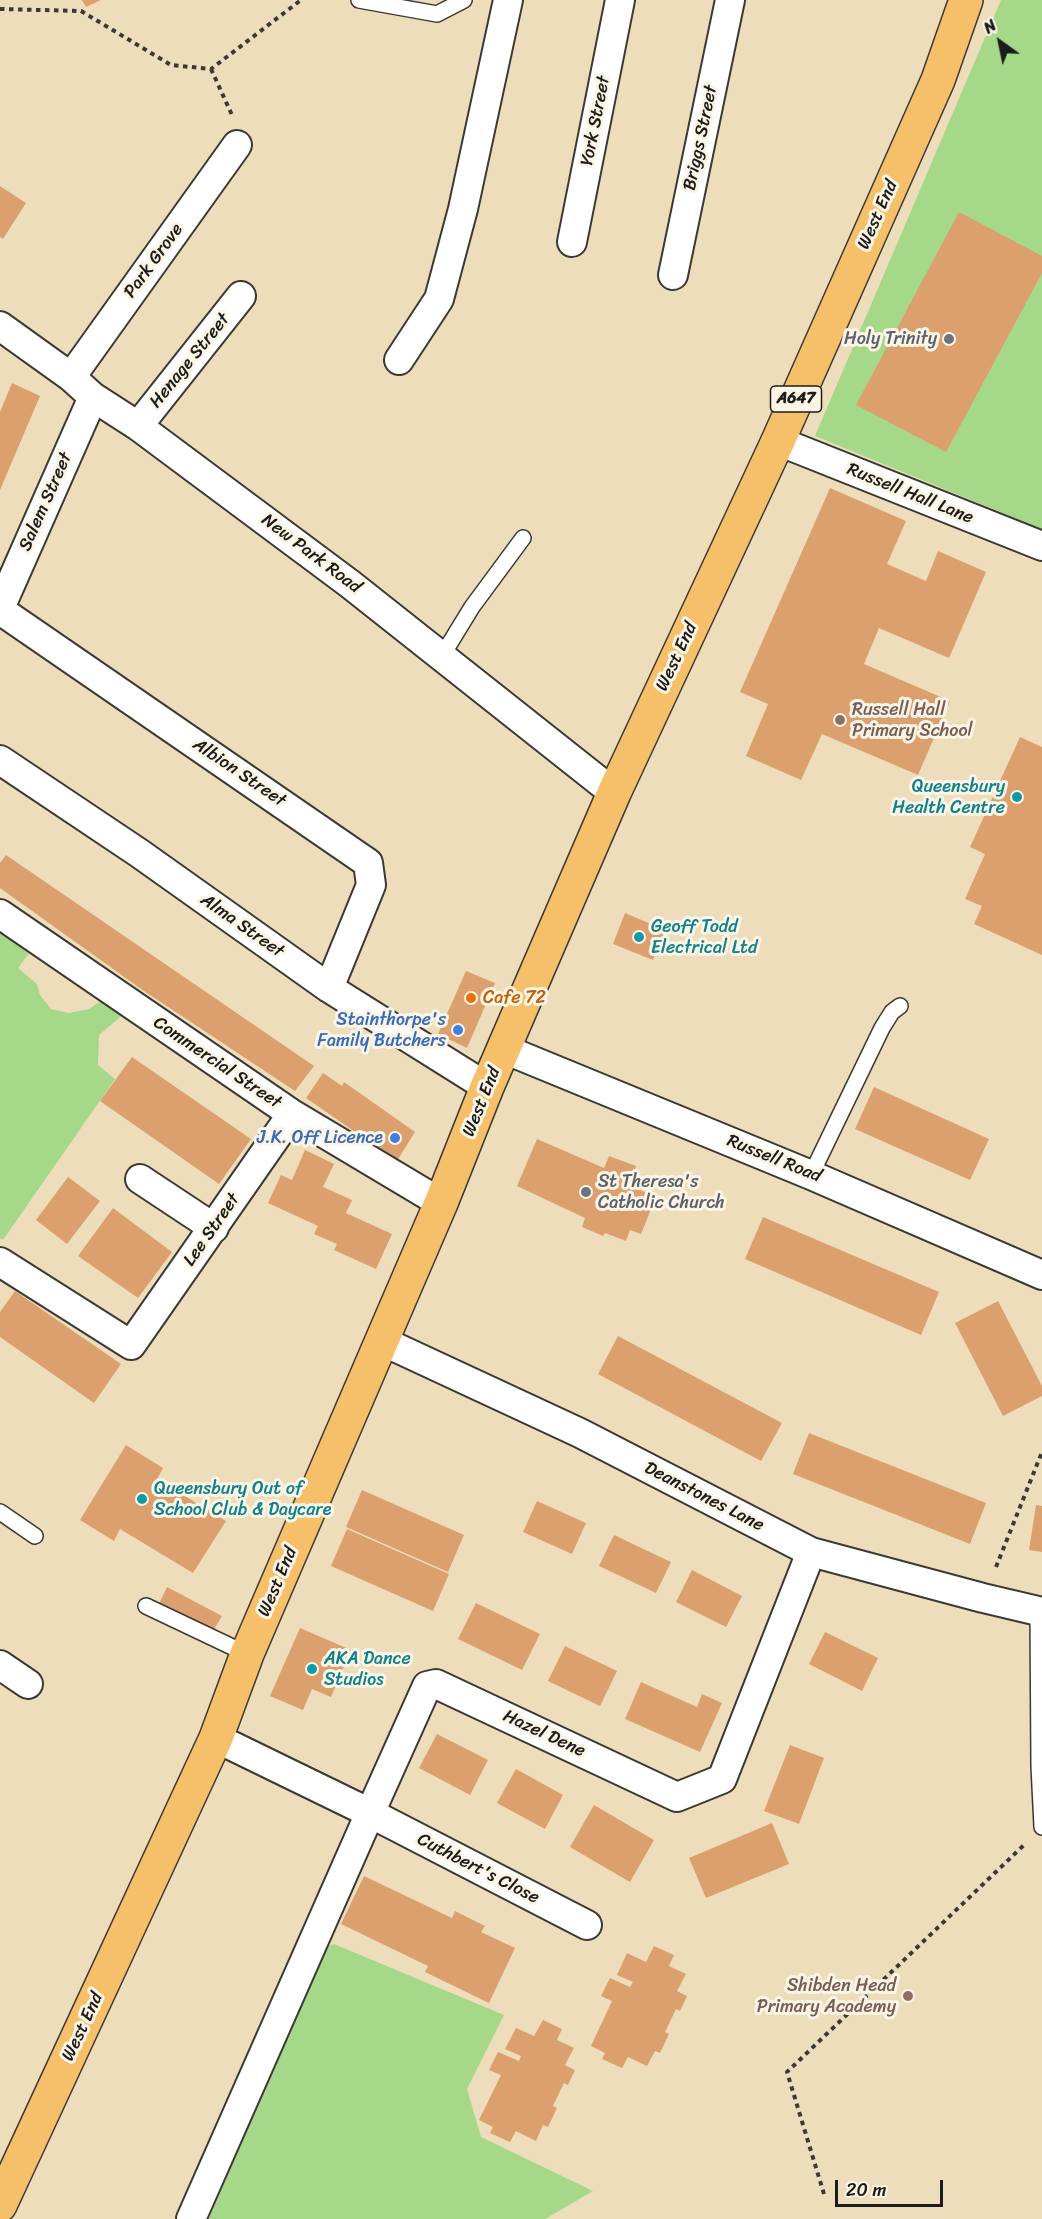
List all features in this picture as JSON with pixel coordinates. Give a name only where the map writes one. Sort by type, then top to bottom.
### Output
[{"type":"main road","name":"West End","points":[[0,2205],[216,1738],[247,1654],[441,1203],[487,1087],[614,793],[778,441],[938,80],[966,0]]},
{"type":"street","points":[[399,360],[439,299],[463,209],[508,0]]},
{"type":"street","name":"York Street","points":[[572,242],[620,0]]},
{"type":"street","name":"Briggs Street","points":[[673,275],[730,0]]},
{"type":"street","name":"Park Grove","points":[[71,377],[237,145]]},
{"type":"street","name":"Henage Street","points":[[138,426],[241,296]]},
{"type":"street","name":"New Park Road","points":[[0,326],[71,377],[93,397],[138,426],[350,584],[614,793]]},
{"type":"street","name":"Salem Street","points":[[0,609],[93,397]]},
{"type":"street","name":"Russell Hall Lane","points":[[778,441],[1042,546]]},
{"type":"street","name":"Albion Street","points":[[0,609],[368,863],[371,885],[329,987]]},
{"type":"street","name":"Alma Street","points":[[0,760],[139,853],[329,987],[487,1087]]},
{"type":"street","name":"Commercial Street","points":[[0,914],[292,1114],[441,1203]]},
{"type":"street","name":"Russell Road","points":[[504,1049],[812,1174],[1042,1275]]},
{"type":"street","name":"Lee Street","points":[[0,1262],[131,1345],[292,1114]]},
{"type":"street","points":[[140,1179],[214,1228]]},
{"type":"street","name":"Deanstones Lane","points":[[382,1341],[580,1433],[812,1552],[1040,1611]]},
{"type":"street","name":"Hazel Dene","points":[[370,1813],[427,1686],[436,1684],[677,1797],[722,1779],[812,1552]]},
{"type":"street","points":[[0,1665],[28,1684]]},
{"type":"street","points":[[191,2219],[370,1813],[216,1738]]},
{"type":"street","name":"Cuthbert's Close","points":[[370,1813],[587,1925]]},
{"type":"lane","points":[[359,0],[437,14],[464,0]]},
{"type":"lane","points":[[442,656],[472,607],[523,538]]},
{"type":"lane","points":[[812,1174],[882,1028],[892,1012],[900,1006]]},
{"type":"lane","points":[[0,1512],[35,1536]]},
{"type":"lane","points":[[146,1606],[247,1654]]},
{"type":"lane","points":[[1040,1611],[1039,1766],[1042,1827]]},
{"type":"path","points":[[0,9],[81,11],[171,65],[211,69],[301,0]]},
{"type":"path","points":[[211,69],[243,141],[237,145]]},
{"type":"path","points":[[983,1598],[1042,1452]]},
{"type":"path","points":[[824,2194],[787,2072],[1025,1844]]},
{"type":"green space","points":[[1001,0],[1042,0],[1042,529],[815,436]]},
{"type":"green space","points":[[0,930],[30,952],[18,968],[37,984],[40,995],[51,1009],[69,1013],[89,1009],[101,1001],[113,1004],[125,1013],[99,1035],[98,1065],[115,1079],[3,1240],[0,1238]]},
{"type":"green space","points":[[334,1944],[504,2015],[467,2089],[481,2137],[593,2191],[545,2219],[209,2219],[325,1947]]},
{"type":"building","points":[[82,0],[101,0],[86,7]]},
{"type":"building","points":[[0,186],[26,203],[3,239],[0,237]]},
{"type":"building","name":"Holy Trinity","points":[[959,212],[1042,256],[1042,273],[946,452],[856,405]]},
{"type":"building","points":[[12,383],[40,396],[0,490],[0,412]]},
{"type":"building","points":[[830,488],[906,521],[887,564],[926,581],[938,551],[986,572],[949,658],[879,628],[864,664],[950,701],[918,775],[822,734],[801,780],[746,756],[768,704],[740,692]]},
{"type":"building","name":"Queensbury Health Centre","points":[[1020,737],[1042,747],[1042,955],[974,924],[982,906],[965,899],[985,854],[970,847]]},
{"type":"building","points":[[6,855],[314,1066],[295,1091],[141,989],[0,888],[0,863]]},
{"type":"building","name":"Geoff Todd Electrical Ltd","points":[[625,913],[665,930],[653,960],[613,944]]},
{"type":"building","name":"Cafe 72","points":[[466,971],[495,983],[467,1048],[438,1034]]},
{"type":"building","points":[[132,1057],[251,1139],[219,1184],[100,1101]]},
{"type":"building","points":[[323,1073],[342,1086],[344,1082],[415,1132],[397,1161],[306,1098]]},
{"type":"building","points":[[874,1087],[989,1139],[970,1180],[855,1129]]},
{"type":"building","name":"St Theresa's Catholic Church","points":[[537,1139],[604,1168],[609,1156],[636,1166],[629,1185],[656,1197],[641,1234],[630,1230],[626,1241],[605,1233],[603,1236],[582,1227],[585,1218],[517,1186]]},
{"type":"building","points":[[305,1150],[334,1164],[323,1187],[352,1200],[346,1213],[392,1234],[376,1269],[334,1250],[337,1244],[314,1234],[318,1226],[268,1203],[281,1175],[292,1180]]},
{"type":"building","points":[[68,1177],[100,1201],[67,1244],[36,1220]]},
{"type":"building","points":[[113,1208],[172,1252],[138,1298],[78,1256]]},
{"type":"building","points":[[763,1217],[939,1292],[921,1335],[745,1259]]},
{"type":"building","points":[[15,1291],[121,1364],[94,1403],[0,1337],[0,1312]]},
{"type":"building","points":[[998,1301],[1042,1386],[1042,1396],[1003,1416],[955,1323]]},
{"type":"building","points":[[618,1336],[782,1423],[761,1461],[598,1374]]},
{"type":"building","points":[[809,1433],[986,1503],[970,1544],[793,1474]]},
{"type":"building","name":"Queensbury Out of School Club & Daycare","points":[[126,1445],[163,1468],[157,1479],[226,1521],[193,1573],[120,1529],[114,1541],[80,1520]]},
{"type":"building","points":[[362,1490],[464,1535],[448,1572],[346,1527]]},
{"type":"building","points":[[537,1501],[586,1523],[572,1554],[523,1532]]},
{"type":"building","points":[[1036,1505],[1042,1506],[1042,1552],[1029,1550]]},
{"type":"building","points":[[347,1529],[449,1574],[433,1611],[331,1566]]},
{"type":"building","points":[[614,1535],[671,1562],[656,1593],[599,1566]]},
{"type":"building","points":[[692,1570],[742,1596],[726,1627],[676,1602]]},
{"type":"building","points":[[167,1587],[222,1616],[213,1631],[159,1604]]},
{"type":"building","points":[[476,1603],[540,1634],[522,1670],[458,1639]]},
{"type":"building","name":"AKA Dance Studios","points":[[300,1628],[351,1650],[331,1697],[312,1689],[303,1710],[270,1696]]},
{"type":"building","points":[[825,1632],[878,1658],[862,1691],[809,1664]]},
{"type":"building","points":[[565,1646],[617,1671],[600,1706],[548,1681]]},
{"type":"building","points":[[641,1682],[697,1707],[702,1694],[722,1703],[700,1752],[625,1719]]},
{"type":"building","points":[[437,1734],[488,1760],[470,1795],[419,1768]]},
{"type":"building","points":[[790,1745],[824,1758],[799,1824],[764,1811]]},
{"type":"building","points":[[516,1769],[563,1795],[545,1829],[497,1803]]},
{"type":"building","points":[[594,1805],[654,1840],[630,1882],[570,1847]]},
{"type":"building","points":[[772,1823],[789,1864],[706,1898],[689,1858]]},
{"type":"building","points":[[364,1876],[452,1918],[455,1911],[485,1926],[481,1932],[515,1948],[489,2003],[425,1972],[428,1966],[341,1924]]},
{"type":"building","points":[[654,1946],[674,1955],[669,1966],[686,1974],[677,1991],[687,1996],[680,2011],[676,2009],[665,2032],[669,2034],[660,2053],[655,2051],[647,2066],[628,2057],[622,2068],[602,2059],[605,2053],[591,2046],[612,2001],[601,1996],[610,1978],[630,1987],[633,1982],[617,1975],[627,1953],[646,1962]]},
{"type":"building","points":[[543,2020],[562,2029],[557,2040],[574,2048],[565,2065],[575,2070],[568,2085],[564,2083],[553,2106],[557,2108],[548,2127],[543,2125],[536,2141],[516,2131],[510,2142],[490,2133],[493,2127],[479,2120],[501,2075],[489,2070],[498,2052],[519,2061],[521,2056],[505,2049],[516,2028],[534,2036]]},
{"type":"place","name":"Holy Trinity","points":[[949,339]]},
{"type":"place","name":"Russell Hall Primary School","points":[[840,720]]},
{"type":"place","name":"Queensbury Health Centre","points":[[1017,797]]},
{"type":"place","name":"Geoff Todd Electrical Ltd","points":[[639,937]]},
{"type":"place","name":"Cafe 72","points":[[471,998]]},
{"type":"place","name":"Stainthorpe's Family Butchers","points":[[458,1030]]},
{"type":"place","name":"J.K. Off Licence","points":[[395,1138]]},
{"type":"place","name":"St Theresa's Catholic Church","points":[[586,1192]]},
{"type":"place","name":"Queensbury Out of School Club & Daycare","points":[[142,1499]]},
{"type":"place","name":"AKA Dance Studios","points":[[312,1669]]},
{"type":"place","name":"Shibden Head Primary Academy","points":[[908,1996]]}]
